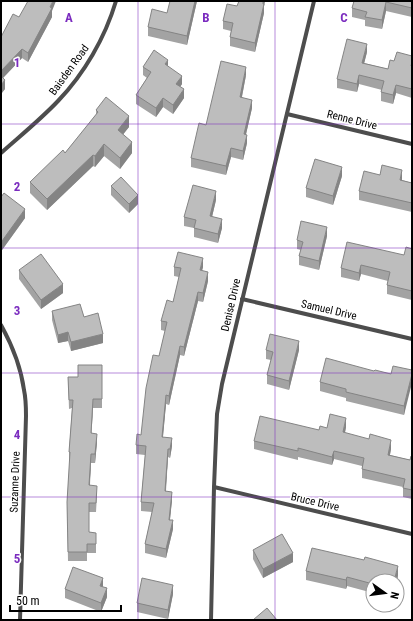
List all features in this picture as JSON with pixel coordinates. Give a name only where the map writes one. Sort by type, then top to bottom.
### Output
[{"type":"street","name":"Baisden Road","points":[[1,153],[58,101],[72,85],[101,40],[116,1]]},
{"type":"street","name":"Denise Drive","points":[[210,620],[217,414],[222,384],[314,1]]},
{"type":"street","name":"Renne Drive","points":[[287,114],[412,144]]},
{"type":"street","name":"Samuel Drive","points":[[242,299],[412,339]]},
{"type":"street","name":"Suzanne Drive","points":[[1,325],[18,365],[24,390],[26,416],[20,620]]},
{"type":"street","name":"Bruce Drive","points":[[214,487],[412,534]]},
{"type":"building","points":[[28,1],[53,1],[50,7],[52,8],[28,53],[22,49],[1,71],[1,37],[13,14],[19,17]]},
{"type":"building","points":[[170,1],[195,1],[187,36],[148,27],[152,9],[167,13]]},
{"type":"building","points":[[239,1],[263,1],[264,4],[255,43],[230,37],[233,23],[223,21],[227,4],[237,6]]},
{"type":"building","points":[[354,1],[412,1],[412,8],[386,2],[382,20],[365,17],[367,12],[352,8]]},
{"type":"building","points":[[347,39],[367,44],[362,63],[388,69],[390,60],[394,61],[397,52],[412,56],[412,89],[396,85],[393,95],[381,92],[384,81],[359,75],[357,84],[337,79]]},
{"type":"building","points":[[154,50],[168,60],[165,64],[182,76],[176,84],[184,89],[173,105],[163,98],[156,108],[136,95],[151,72],[143,67]]},
{"type":"building","points":[[221,61],[246,67],[240,97],[252,100],[244,134],[247,135],[243,151],[231,148],[226,166],[191,158],[199,123],[206,125]]},
{"type":"building","points":[[1,76],[5,80],[1,85]]},
{"type":"building","points":[[106,97],[129,116],[118,130],[132,142],[120,158],[104,144],[95,156],[93,155],[47,199],[30,182],[63,150],[65,153],[98,112],[96,110]]},
{"type":"building","points":[[315,159],[342,167],[333,196],[306,188]]},
{"type":"building","points":[[382,165],[402,170],[400,180],[412,183],[412,203],[359,191],[364,171],[380,175]]},
{"type":"building","points":[[121,177],[138,195],[129,204],[111,186]]},
{"type":"building","points":[[193,185],[216,191],[210,216],[222,219],[218,234],[194,228],[196,220],[184,217]]},
{"type":"building","points":[[4,193],[25,209],[2,241],[1,197]]},
{"type":"building","points":[[301,221],[327,227],[319,261],[299,256],[303,242],[297,240]]},
{"type":"building","points":[[347,242],[404,255],[406,247],[412,249],[412,291],[387,285],[390,272],[361,265],[359,273],[341,268]]},
{"type":"building","points":[[178,252],[203,258],[200,270],[208,272],[203,293],[198,292],[184,347],[180,346],[169,396],[166,395],[162,437],[172,438],[170,449],[168,449],[165,491],[172,492],[169,520],[173,520],[166,549],[145,544],[154,503],[141,502],[146,446],[136,445],[137,434],[141,435],[146,388],[153,355],[159,356],[167,322],[161,321],[167,300],[173,302],[181,268],[174,267]]},
{"type":"building","points":[[41,254],[63,284],[41,300],[19,270]]},
{"type":"building","points":[[80,304],[84,317],[98,313],[103,334],[71,342],[68,332],[58,335],[52,311]]},
{"type":"building","points":[[270,334],[299,341],[289,381],[267,375],[273,352],[266,350]]},
{"type":"building","points":[[326,358],[391,374],[393,366],[412,370],[404,406],[346,392],[346,389],[320,382]]},
{"type":"building","points":[[78,365],[102,365],[102,399],[93,399],[91,433],[97,434],[95,454],[91,454],[89,485],[97,486],[96,503],[89,503],[89,532],[96,533],[96,544],[87,544],[87,552],[68,552],[67,502],[73,400],[69,400],[68,377],[78,377]]},
{"type":"building","points":[[330,414],[346,418],[343,432],[369,439],[370,434],[391,440],[388,455],[410,460],[411,456],[412,490],[403,488],[405,479],[362,469],[364,458],[334,451],[332,457],[298,448],[298,451],[254,441],[260,416],[319,430],[320,426],[327,428]]},
{"type":"building","points":[[282,534],[293,553],[263,569],[253,550]]},
{"type":"building","points":[[312,548],[364,560],[365,557],[398,566],[396,573],[365,573],[365,582],[347,577],[346,580],[306,571]]},
{"type":"building","points":[[73,567],[103,578],[100,586],[107,588],[101,603],[65,589]]},
{"type":"building","points":[[142,578],[173,585],[168,610],[137,603]]},
{"type":"building","points":[[267,608],[277,620],[253,620]]}]
